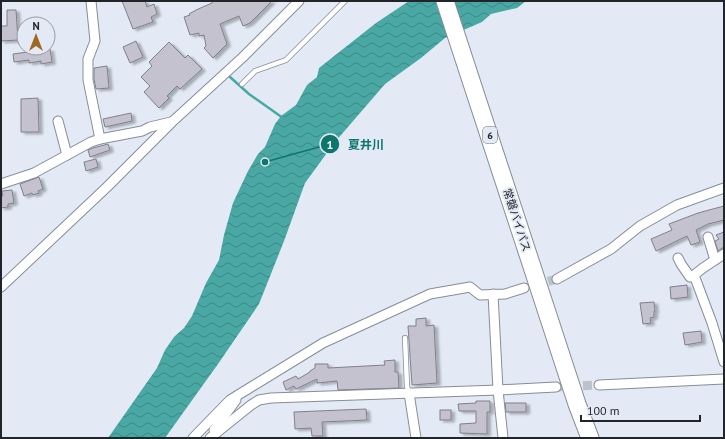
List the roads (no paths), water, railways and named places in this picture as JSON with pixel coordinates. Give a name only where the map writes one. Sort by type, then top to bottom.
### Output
[{"type":"highway","name":"常磐バイパス","points":[[445,1],[599,438]]},
{"type":"highway","name":"常磐バイパス","points":[[457,1],[539,267],[564,387],[590,438]]},
{"type":"highway","points":[[564,387],[576,415],[583,438]]},
{"type":"street","points":[[91,1],[95,41],[88,59],[88,80],[100,139]]},
{"type":"street","points":[[1,287],[107,187],[172,122],[243,57],[299,1]]},
{"type":"street","points":[[58,121],[67,155]]},
{"type":"street","points":[[1,184],[34,173],[90,142],[142,131],[150,127],[172,122]]},
{"type":"street","points":[[557,279],[611,249],[640,226],[677,205],[724,188]]},
{"type":"street","points":[[708,237],[715,260]]},
{"type":"street","points":[[724,254],[694,275],[712,323],[724,362]]},
{"type":"street","points":[[678,258],[690,276]]},
{"type":"street","points":[[193,438],[230,400],[242,392],[323,343],[430,294],[470,287],[480,295],[505,294],[524,288]]},
{"type":"street","points":[[493,294],[498,390],[503,438]]},
{"type":"street","points":[[599,385],[724,379]]},
{"type":"street","points":[[210,438],[242,411],[259,400],[271,398],[564,387]]},
{"type":"street","points":[[210,438],[242,392]]},
{"type":"street","points":[[409,393],[416,438]]},
{"type":"lane","points":[[242,84],[255,71],[286,60],[345,1]]},
{"type":"lane","points":[[405,338],[407,386],[409,393]]},
{"type":"water","points":[[409,1],[526,1],[517,8],[491,14],[482,22],[445,38],[421,58],[385,84],[335,142],[305,183],[259,304],[165,438],[108,438],[157,368],[165,350],[192,316],[206,283],[219,260],[233,203],[248,171],[258,154],[265,147],[275,124],[281,116],[296,105],[307,85],[317,77],[319,68],[376,23]]},
{"type":"waterway","points":[[230,77],[249,94],[283,118]]},
{"type":"tunnel","points":[[535,285],[557,279]]},
{"type":"tunnel","points":[[556,387],[599,385]]},
{"type":"place","name":"夏井川","points":[[265,162]]}]
